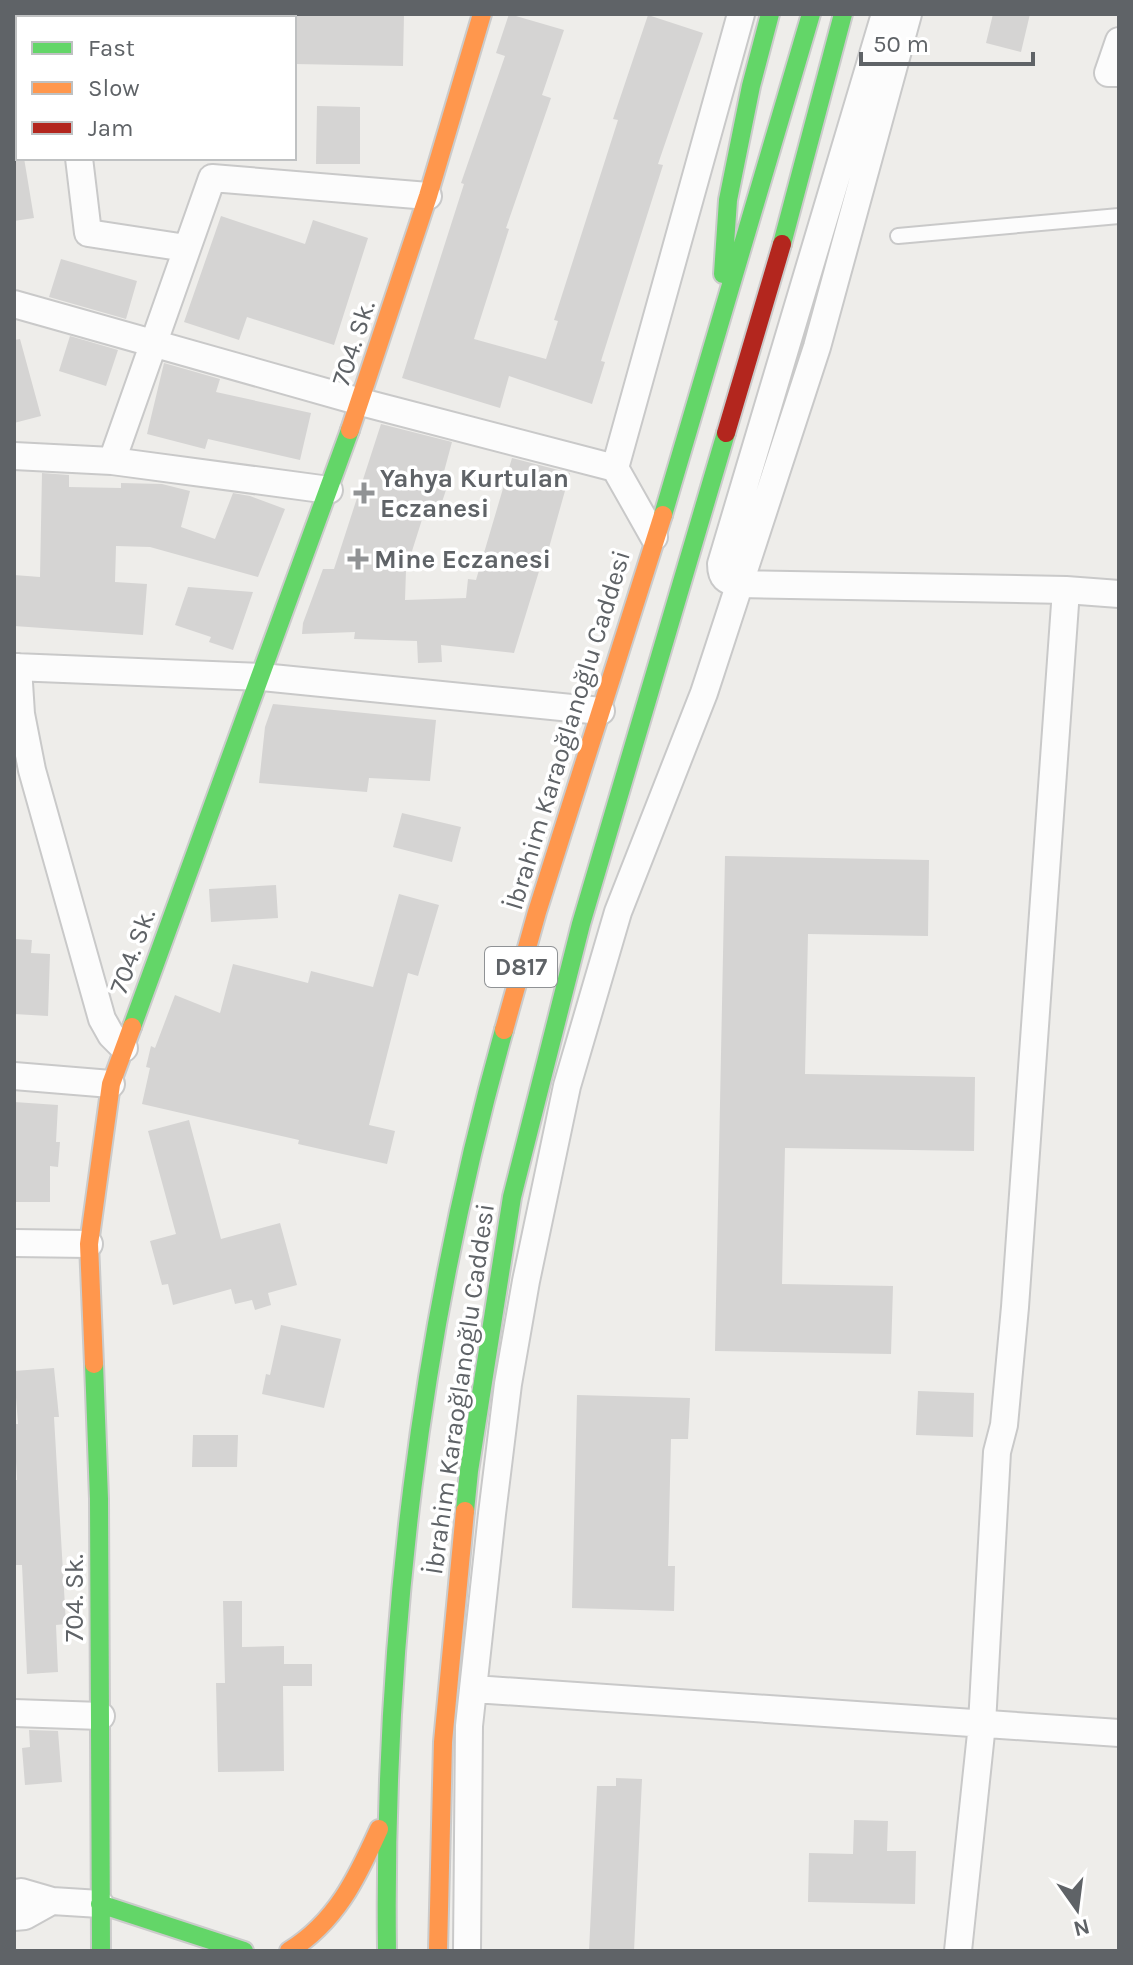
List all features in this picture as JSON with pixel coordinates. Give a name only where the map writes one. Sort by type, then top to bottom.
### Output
[{"type":"main road","name":"704. Sk.","points":[[101,1951],[99,1499],[89,1244],[111,1084],[361,402],[428,196],[482,14]]},
{"type":"main road","points":[[720,323],[728,200],[751,86],[770,14]]},
{"type":"main road","name":"İbrahim Karaoğlanoğlu Caddesi","points":[[387,1951],[388,1808],[400,1586],[435,1335],[481,1111],[537,912],[720,323],[811,14]]},
{"type":"main road","name":"İbrahim Karaoğlanoğlu Caddesi","points":[[438,1951],[443,1742],[469,1471],[512,1197],[581,924],[780,251],[843,14]]},
{"type":"main road","points":[[289,1951],[317,1932],[338,1910],[355,1884],[388,1808]]},
{"type":"main road","points":[[100,1904],[244,1951]]},
{"type":"street","points":[[654,537],[615,468],[741,14]]},
{"type":"street","points":[[885,14],[721,564],[721,575],[727,581],[739,584],[1066,590],[1119,594]]},
{"type":"street","points":[[467,1951],[467,1779],[508,1384],[541,1202],[567,1086],[618,912],[704,693],[817,347],[908,14]]},
{"type":"street","points":[[1119,41],[1108,73],[1119,73]]},
{"type":"street","points":[[79,160],[88,233],[186,248]]},
{"type":"street","points":[[112,461],[212,178],[428,196]]},
{"type":"street","points":[[818,241],[845,247]]},
{"type":"street","points":[[14,304],[361,402],[615,468]]},
{"type":"street","points":[[14,456],[112,461],[329,490]]},
{"type":"street","points":[[958,1951],[982,1724],[997,1452],[1004,1425],[1015,1307],[1066,590]]},
{"type":"street","points":[[124,1048],[111,1035],[102,1019],[25,742],[16,667],[262,677],[601,711]]},
{"type":"street","points":[[14,1076],[111,1084]]},
{"type":"street","points":[[14,1243],[89,1244]]},
{"type":"street","points":[[474,1689],[1119,1733]]},
{"type":"street","points":[[14,1713],[101,1716]]},
{"type":"street","points":[[14,1893],[21,1892],[52,1901],[100,1904]]},
{"type":"street","points":[[14,1917],[25,1916],[52,1901]]},
{"type":"lane","points":[[898,236],[1119,216]]},
{"type":"building","points":[[404,14],[403,66],[296,64],[294,16]]},
{"type":"building","points":[[509,14],[564,30],[542,95],[551,98],[506,228],[509,229],[474,339],[546,359],[558,321],[554,320],[618,120],[613,119],[648,15],[703,33],[658,164],[663,165],[601,361],[605,362],[592,404],[509,376],[500,408],[402,378],[464,184],[461,183],[505,56],[496,53]]},
{"type":"building","points":[[993,14],[1030,14],[1021,52],[986,43]]},
{"type":"building","points":[[317,106],[360,107],[360,164],[316,164]]},
{"type":"building","points":[[16,158],[24,160],[34,218],[14,221]]},
{"type":"building","points":[[221,216],[305,244],[313,220],[368,238],[334,345],[247,317],[239,340],[184,322]]},
{"type":"building","points":[[61,259],[137,281],[126,319],[49,297]]},
{"type":"building","points":[[70,336],[118,350],[106,386],[59,371]]},
{"type":"building","points":[[20,339],[41,416],[14,423],[14,340]]},
{"type":"building","points":[[164,363],[220,379],[216,392],[311,413],[300,460],[208,439],[205,449],[147,434]]},
{"type":"building","points":[[381,424],[452,442],[442,479],[449,481],[439,511],[426,507],[406,570],[405,600],[466,598],[468,579],[476,580],[512,458],[570,473],[543,569],[540,568],[514,653],[441,645],[442,662],[418,663],[417,641],[354,639],[355,632],[302,634],[303,623],[323,569],[334,569]]},
{"type":"building","points":[[42,473],[69,475],[69,487],[121,488],[121,483],[162,484],[190,491],[181,527],[215,539],[233,493],[285,509],[258,577],[150,547],[116,546],[115,582],[147,584],[143,635],[14,626],[14,575],[40,577]]},
{"type":"building","points":[[188,587],[253,592],[233,650],[209,642],[211,637],[175,625]]},
{"type":"building","points":[[273,704],[436,720],[430,781],[369,778],[367,792],[259,783],[265,727]]},
{"type":"building","points":[[402,813],[461,827],[452,862],[393,847]]},
{"type":"building","points":[[725,856],[929,860],[928,936],[808,934],[805,1074],[975,1077],[974,1151],[785,1148],[782,1284],[893,1286],[891,1354],[715,1351]]},
{"type":"building","points":[[276,885],[278,918],[211,922],[209,889]]},
{"type":"building","points":[[399,894],[439,905],[418,976],[408,973],[369,1125],[395,1131],[387,1164],[142,1104],[151,1046],[155,1048],[175,995],[220,1013],[233,964],[308,983],[311,971],[373,987]]},
{"type":"building","points":[[14,939],[32,940],[31,953],[50,954],[48,1016],[14,1014]]},
{"type":"building","points":[[14,1102],[58,1105],[58,1167],[50,1166],[50,1202],[14,1202]]},
{"type":"building","points":[[189,1120],[221,1239],[280,1223],[297,1285],[268,1293],[271,1305],[255,1310],[252,1300],[235,1304],[231,1289],[173,1305],[168,1284],[162,1285],[150,1241],[176,1234],[148,1131]]},
{"type":"building","points":[[281,1325],[341,1339],[324,1408],[262,1394],[266,1374],[270,1375]]},
{"type":"building","points":[[54,1368],[59,1417],[54,1417],[66,1624],[56,1625],[58,1672],[27,1674],[22,1565],[14,1565],[14,1480],[17,1480],[14,1424],[18,1424],[14,1371]]},
{"type":"building","points":[[918,1391],[974,1393],[973,1437],[916,1435]]},
{"type":"building","points":[[577,1395],[690,1398],[688,1439],[671,1439],[668,1566],[675,1566],[674,1611],[572,1608]]},
{"type":"building","points":[[193,1435],[238,1435],[237,1467],[192,1467]]},
{"type":"building","points":[[223,1601],[242,1601],[242,1647],[284,1646],[284,1664],[312,1664],[312,1686],[283,1686],[284,1771],[218,1772],[216,1683],[225,1683]]},
{"type":"building","points":[[29,1730],[58,1731],[62,1782],[25,1785],[22,1748],[30,1747]]},
{"type":"building","points":[[616,1778],[642,1779],[634,1951],[589,1951],[597,1786],[616,1786]]},
{"type":"building","points":[[854,1820],[888,1821],[887,1851],[916,1851],[915,1904],[808,1902],[809,1853],[853,1854]]},
{"type":"traffic: fast","points":[[723,274],[728,200],[751,86],[770,14]]},
{"type":"traffic: fast","points":[[663,515],[811,14]]},
{"type":"traffic: fast","points":[[782,244],[843,14]]},
{"type":"traffic: fast","points":[[132,1027],[350,430]]},
{"type":"traffic: fast","points":[[465,1511],[512,1197],[581,924],[726,433]]},
{"type":"traffic: fast","points":[[387,1951],[387,1835],[392,1719],[412,1487],[450,1257],[504,1030]]},
{"type":"traffic: fast","points":[[94,1364],[99,1499],[101,1951]]},
{"type":"traffic: fast","points":[[100,1904],[244,1951]]},
{"type":"traffic: slow","points":[[350,430],[428,196],[482,14]]},
{"type":"traffic: slow","points":[[504,1030],[537,912],[663,515]]},
{"type":"traffic: slow","points":[[94,1364],[89,1244],[111,1084],[132,1027]]},
{"type":"traffic: slow","points":[[438,1951],[443,1742],[465,1511]]},
{"type":"traffic: slow","points":[[289,1951],[320,1927],[332,1913],[362,1865],[379,1829]]},
{"type":"traffic: jam","points":[[726,433],[782,244]]},
{"type":"place","name":"Yahya Kurtulan Eczanesi","points":[[364,493]]},
{"type":"place","name":"Mine Eczanesi","points":[[358,559]]}]
